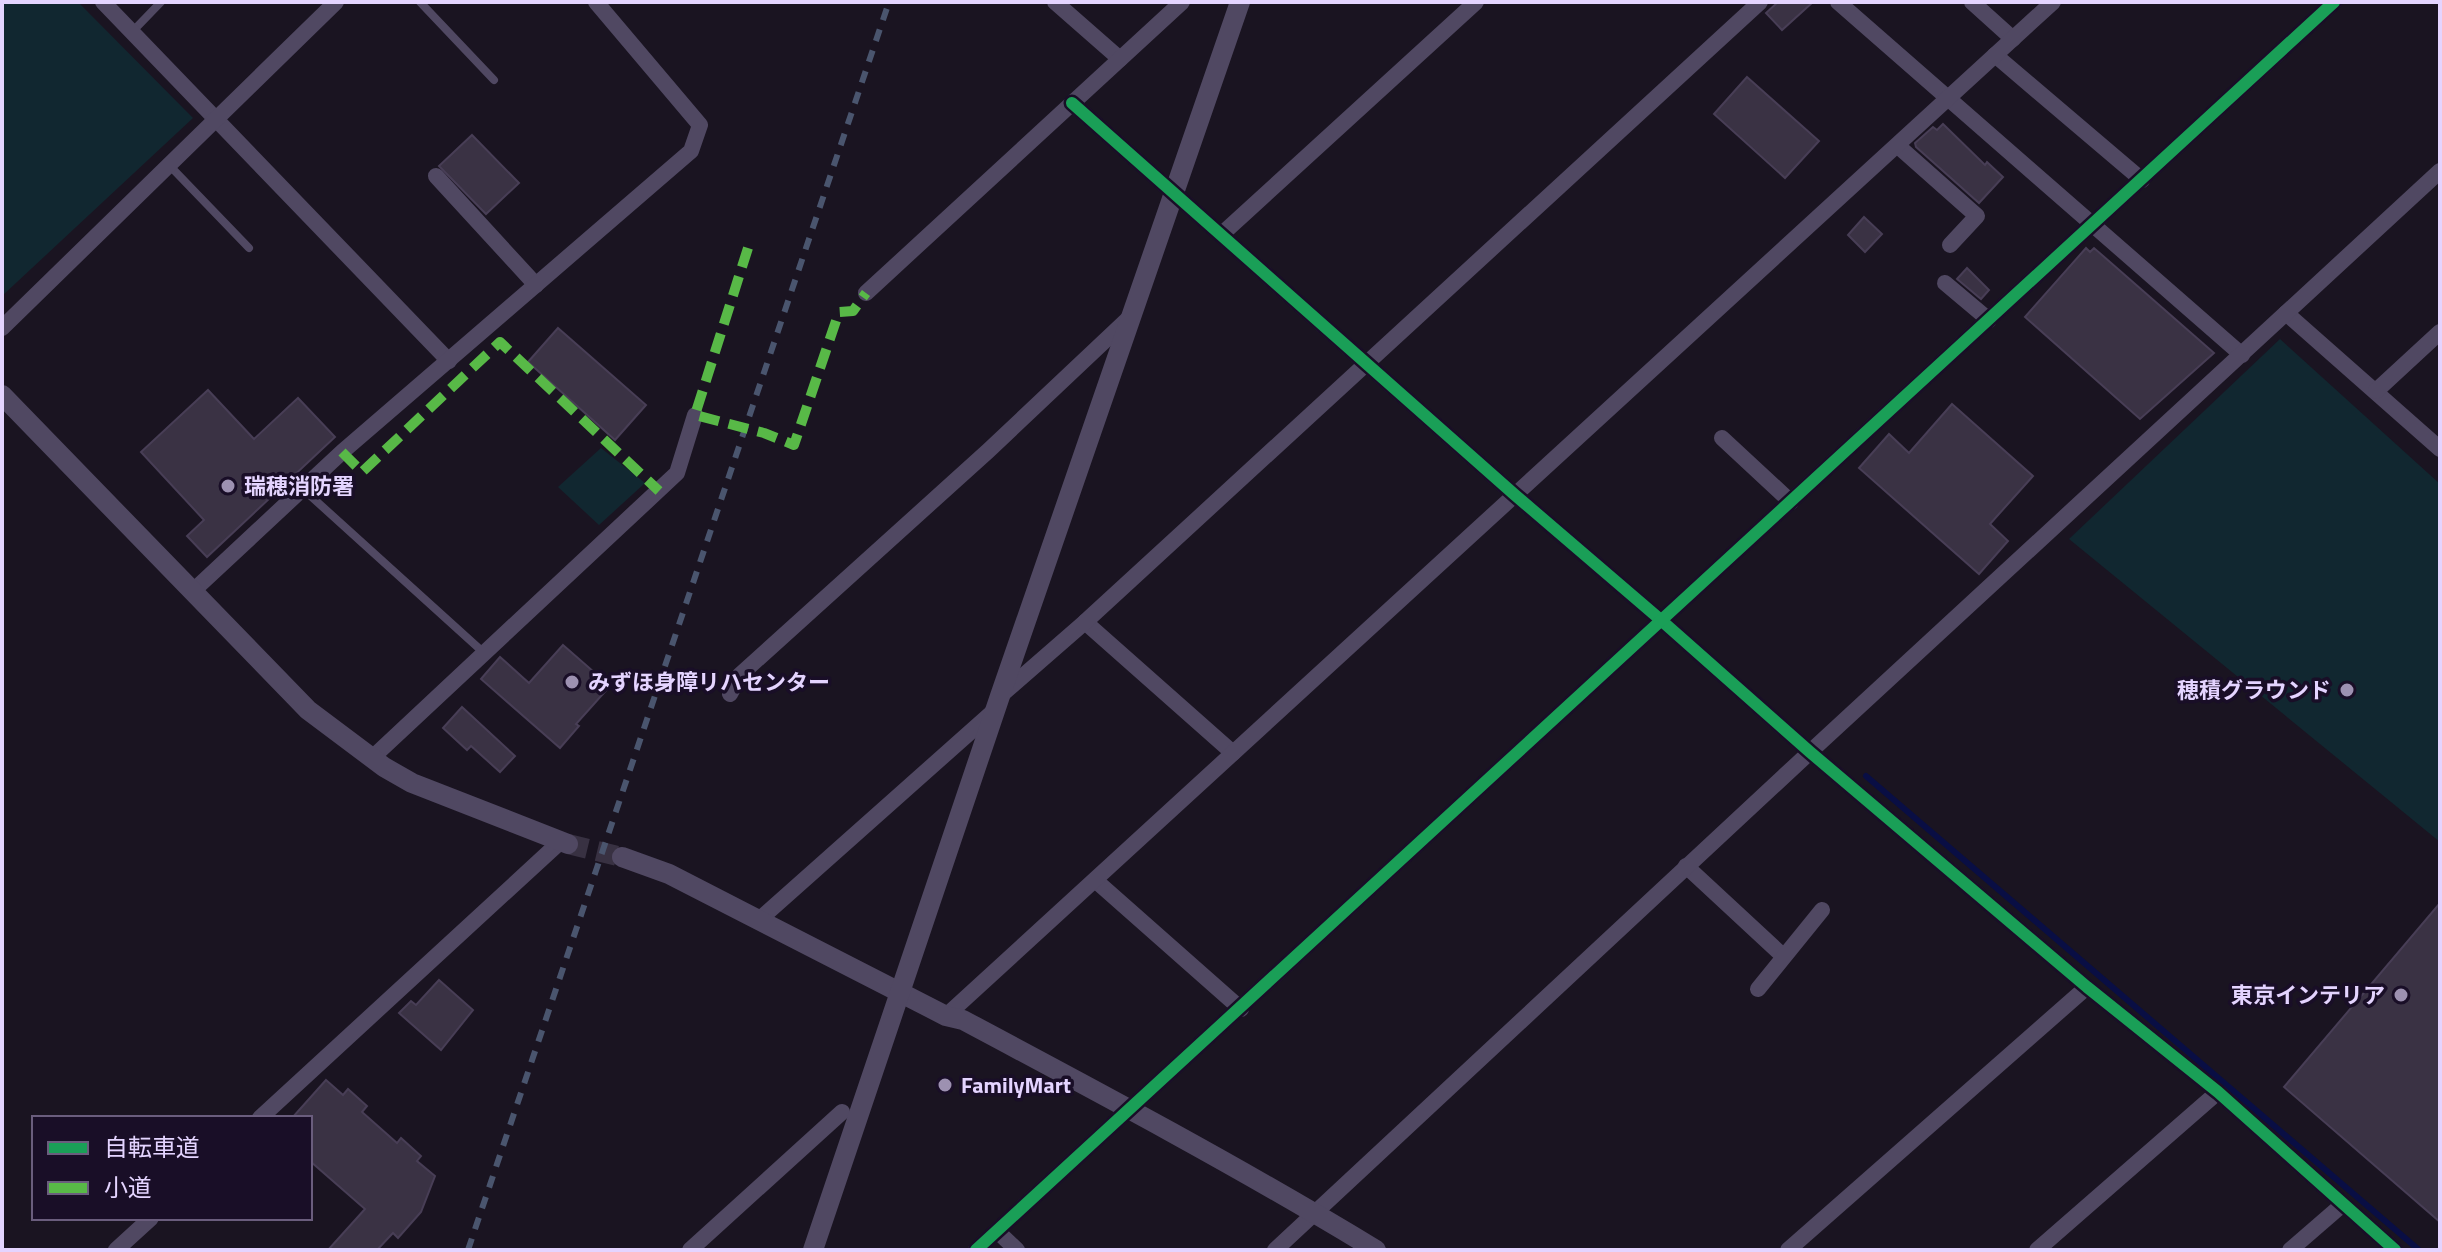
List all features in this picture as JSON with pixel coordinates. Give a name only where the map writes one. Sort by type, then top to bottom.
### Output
[{"type":"street","points":[[103,2],[449,361]]},
{"type":"street","points":[[193,591],[342,452],[691,151],[700,125],[596,2]]},
{"type":"street","points":[[1055,2],[1120,59]]},
{"type":"street","points":[[866,293],[1182,2]]},
{"type":"street","points":[[813,1250],[1240,2]]},
{"type":"street","points":[[1222,234],[1476,2]]},
{"type":"street","points":[[760,919],[1760,2]]},
{"type":"street","points":[[1838,2],[2242,355]]},
{"type":"street","points":[[1972,2],[2013,39]]},
{"type":"street","points":[[946,1016],[2053,2]]},
{"type":"street","points":[[976,1250],[2334,2]]},
{"type":"street","points":[[2,328],[332,3]]},
{"type":"street","points":[[1995,55],[2142,180]]},
{"type":"street","points":[[1072,103],[1810,752],[2087,987],[2282,1146],[2342,1205],[2395,1250]]},
{"type":"street","points":[[1898,146],[1977,216],[1950,245]]},
{"type":"street","points":[[1275,1250],[1686,866],[2440,171]]},
{"type":"street","points":[[436,176],[536,285]]},
{"type":"street","points":[[1945,283],[1989,320]]},
{"type":"street","points":[[2286,313],[2437,441]]},
{"type":"street","points":[[730,694],[740,675],[988,451],[1130,317]]},
{"type":"street","points":[[2376,391],[2440,332]]},
{"type":"street","points":[[2,395],[308,710],[372,758],[412,783],[564,843],[262,1116]]},
{"type":"street","points":[[372,758],[677,473],[695,415]]},
{"type":"street","points":[[1722,438],[1791,502]]},
{"type":"street","points":[[1085,622],[1233,753]]},
{"type":"street","points":[[622,857],[669,874],[946,1016],[963,1020],[1131,1110],[1376,1250]]},
{"type":"street","points":[[1686,866],[1783,956]]},
{"type":"street","points":[[1095,880],[1241,1009]]},
{"type":"street","points":[[1758,989],[1822,910]]},
{"type":"street","points":[[1788,1250],[2087,987]]},
{"type":"street","points":[[2037,1250],[2218,1092]]},
{"type":"street","points":[[690,1250],[842,1112]]},
{"type":"street","points":[[2290,1250],[2342,1205]]},
{"type":"street","points":[[116,1250],[149,1220]]},
{"type":"street","points":[[997,1231],[1017,1250]]},
{"type":"lane","points":[[132,32],[161,2]]},
{"type":"lane","points":[[420,2],[494,80]]},
{"type":"lane","points":[[169,165],[249,248]]},
{"type":"lane","points":[[304,490],[483,652]]},
{"type":"shaded area","points":[[2,2],[78,2],[193,118],[2,296]]},
{"type":"shaded area","name":"穂積グラウンド","points":[[2280,339],[2440,484],[2440,842],[2069,539]]},
{"type":"shaded area","points":[[601,448],[645,483],[599,525],[558,487]]},
{"type":"building","points":[[1778,2],[1813,2],[1782,30],[1766,13]]},
{"type":"building","points":[[1747,77],[1819,141],[1785,178],[1714,114]]},
{"type":"building","points":[[1943,124],[1985,165],[1987,162],[2003,177],[1979,203],[1916,147],[1915,143],[1933,127],[1937,130]]},
{"type":"building","points":[[472,135],[519,183],[486,214],[439,166]]},
{"type":"building","points":[[1864,217],[1882,234],[1865,252],[1848,235]]},
{"type":"building","points":[[2086,248],[2090,252],[2094,248],[2214,353],[2140,419],[2025,317]]},
{"type":"building","points":[[1967,268],[1989,290],[1981,299],[1957,279]]},
{"type":"building","points":[[558,328],[646,405],[615,440],[528,362]]},
{"type":"building","name":"瑞穂消防署","points":[[208,390],[254,439],[298,398],[335,437],[207,557],[187,536],[204,520],[141,452]]},
{"type":"building","points":[[1952,404],[2033,476],[1990,524],[2008,541],[1979,574],[1859,468],[1889,434],[1909,453]]},
{"type":"building","points":[[563,645],[610,686],[576,724],[579,726],[560,748],[481,679],[500,657],[529,683]]},
{"type":"building","points":[[462,707],[515,756],[500,772],[471,746],[467,750],[443,728]]},
{"type":"building","name":"東京インテリア","points":[[2440,903],[2440,1222],[2284,1087]]},
{"type":"building","points":[[439,980],[473,1010],[441,1050],[399,1013],[411,1001],[416,1005]]},
{"type":"building","points":[[326,1080],[343,1095],[348,1089],[367,1106],[362,1112],[397,1143],[401,1138],[421,1156],[417,1161],[435,1176],[421,1212],[398,1238],[393,1233],[377,1250],[328,1250],[365,1209],[312,1163],[312,1116],[294,1116]]},
{"type":"waterway","points":[[1866,776],[2419,1250]]},
{"type":"tunnel","points":[[568,844],[622,857]]},
{"type":"railway","points":[[468,1250],[889,2]]},
{"type":"marked path","points":[[748,248],[695,415],[764,433],[794,445],[839,312],[853,311],[866,293]]},
{"type":"marked path","points":[[342,452],[362,472],[500,342],[659,491]]},
{"type":"cycle path","points":[[976,1250],[2334,2]]},
{"type":"cycle path","points":[[1072,103],[1810,752],[2087,987],[2218,1092],[2395,1250]]},
{"type":"place","name":"瑞穂消防署","points":[[228,486]]},
{"type":"place","name":"みずほ身障リハセンター","points":[[572,682]]},
{"type":"place","name":"穂積グラウンド","points":[[2347,690]]},
{"type":"place","name":"東京インテリア","points":[[2401,995]]},
{"type":"place","name":"FamilyMart","points":[[945,1085]]}]
